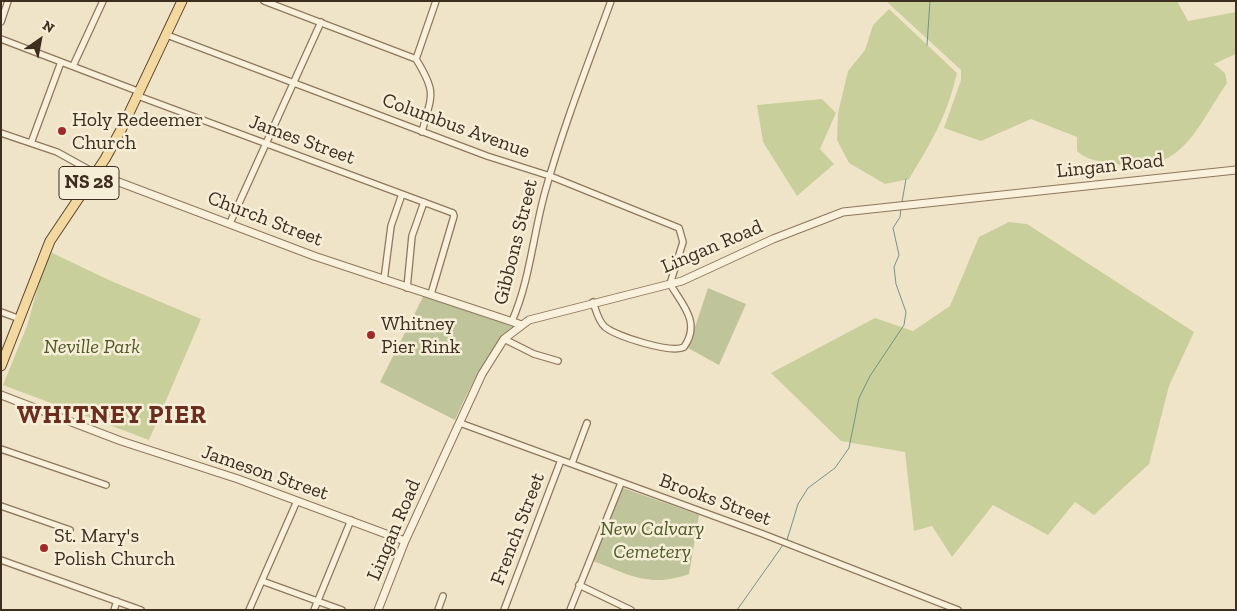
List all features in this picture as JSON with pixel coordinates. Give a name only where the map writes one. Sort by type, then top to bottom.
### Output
[{"type":"main road","name":"NS 28","points":[[1,366],[53,235],[95,173],[139,94],[167,36],[181,1]]},
{"type":"street","points":[[1,22],[8,1]]},
{"type":"street","points":[[74,66],[103,1]]},
{"type":"street","points":[[264,1],[416,59],[427,79],[431,93],[422,132]]},
{"type":"street","points":[[416,59],[436,1]]},
{"type":"street","name":"Gibbons Street","points":[[512,321],[523,289],[550,176],[571,109],[611,1]]},
{"type":"street","points":[[230,223],[321,22]]},
{"type":"street","name":"Columbus Avenue","points":[[167,36],[487,156],[550,176],[679,228],[683,242],[670,284]]},
{"type":"street","name":"James Street","points":[[1,39],[74,66],[266,144],[424,202],[454,215],[431,294]]},
{"type":"street","points":[[31,143],[61,62]]},
{"type":"street","name":"Church Street","points":[[1,133],[63,155],[95,173],[384,280],[522,325]]},
{"type":"street","name":"Lingan Road","points":[[378,610],[405,541],[482,374],[504,339],[535,316],[670,284],[698,274],[773,239],[843,212],[1236,170]]},
{"type":"street","points":[[384,280],[391,226],[402,194]]},
{"type":"street","points":[[407,288],[412,236],[424,202]]},
{"type":"street","points":[[593,302],[601,322],[609,329],[659,347],[680,349],[689,340],[693,323],[670,284]]},
{"type":"street","points":[[1,312],[20,319]]},
{"type":"street","points":[[504,339],[534,354],[558,361]]},
{"type":"street","name":"Jameson Street","points":[[1,395],[121,441],[351,520],[405,541]]},
{"type":"street","name":"Brooks Street","points":[[460,423],[860,571],[958,610]]},
{"type":"street","points":[[572,464],[587,423]]},
{"type":"street","points":[[1,449],[106,485]]},
{"type":"street","name":"French Street","points":[[504,610],[561,460]]},
{"type":"street","points":[[570,610],[621,483]]},
{"type":"street","points":[[249,610],[297,501]]},
{"type":"street","points":[[1,506],[70,530]]},
{"type":"street","points":[[314,610],[351,520]]},
{"type":"street","points":[[1,560],[141,610]]},
{"type":"street","points":[[262,581],[342,610]]},
{"type":"street","points":[[580,585],[631,610]]},
{"type":"street","points":[[438,610],[444,596]]},
{"type":"street","points":[[114,610],[117,600]]},
{"type":"green space","points":[[886,1],[1177,1],[1188,21],[1236,12],[1236,54],[1214,64],[1225,73],[1227,83],[1195,132],[1172,156],[1157,163],[1138,166],[1116,164],[1085,157],[1077,151],[1077,137],[1031,119],[981,141],[944,128],[961,80],[961,70]]},
{"type":"green space","points":[[889,9],[957,73],[949,102],[938,128],[909,179],[885,184],[849,163],[837,140],[838,113],[848,71],[865,50],[873,25]]},
{"type":"green space","points":[[822,99],[836,113],[820,149],[834,164],[797,196],[763,142],[757,105]]},
{"type":"green space","points":[[1009,222],[1027,224],[1194,332],[1169,386],[1149,464],[1094,515],[1075,502],[1048,535],[993,505],[952,557],[932,526],[914,531],[905,452],[841,441],[771,373],[875,318],[913,331],[950,306],[979,237]]},
{"type":"green space","name":"Neville Park","points":[[48,251],[109,280],[201,319],[149,440],[3,385],[27,326]]},
{"type":"green space","points":[[708,288],[746,304],[719,365],[688,348]]},
{"type":"green space","points":[[424,295],[517,328],[506,337],[488,358],[473,382],[455,420],[380,382]]},
{"type":"green space","name":"New Calvary Cemetery","points":[[623,488],[699,515],[689,574],[675,578],[651,580],[629,575],[593,561]]},
{"type":"waterway","points":[[927,45],[930,1]]},
{"type":"waterway","points":[[902,202],[906,179]]},
{"type":"waterway","points":[[787,540],[798,504],[808,488],[835,468],[849,448],[859,398],[870,376],[904,325],[906,312],[896,284],[894,267],[899,255],[893,228],[900,217],[901,208]]},
{"type":"waterway","points":[[737,610],[783,545]]},
{"type":"place","name":"Holy Redeemer Church","points":[[62,131]]},
{"type":"place","name":"Whitney Pier Rink","points":[[371,335]]},
{"type":"place","name":"St. Mary's Polish Church","points":[[44,548]]},
{"type":"district","name":"WHITNEY PIER","points":[[112,416]]}]
